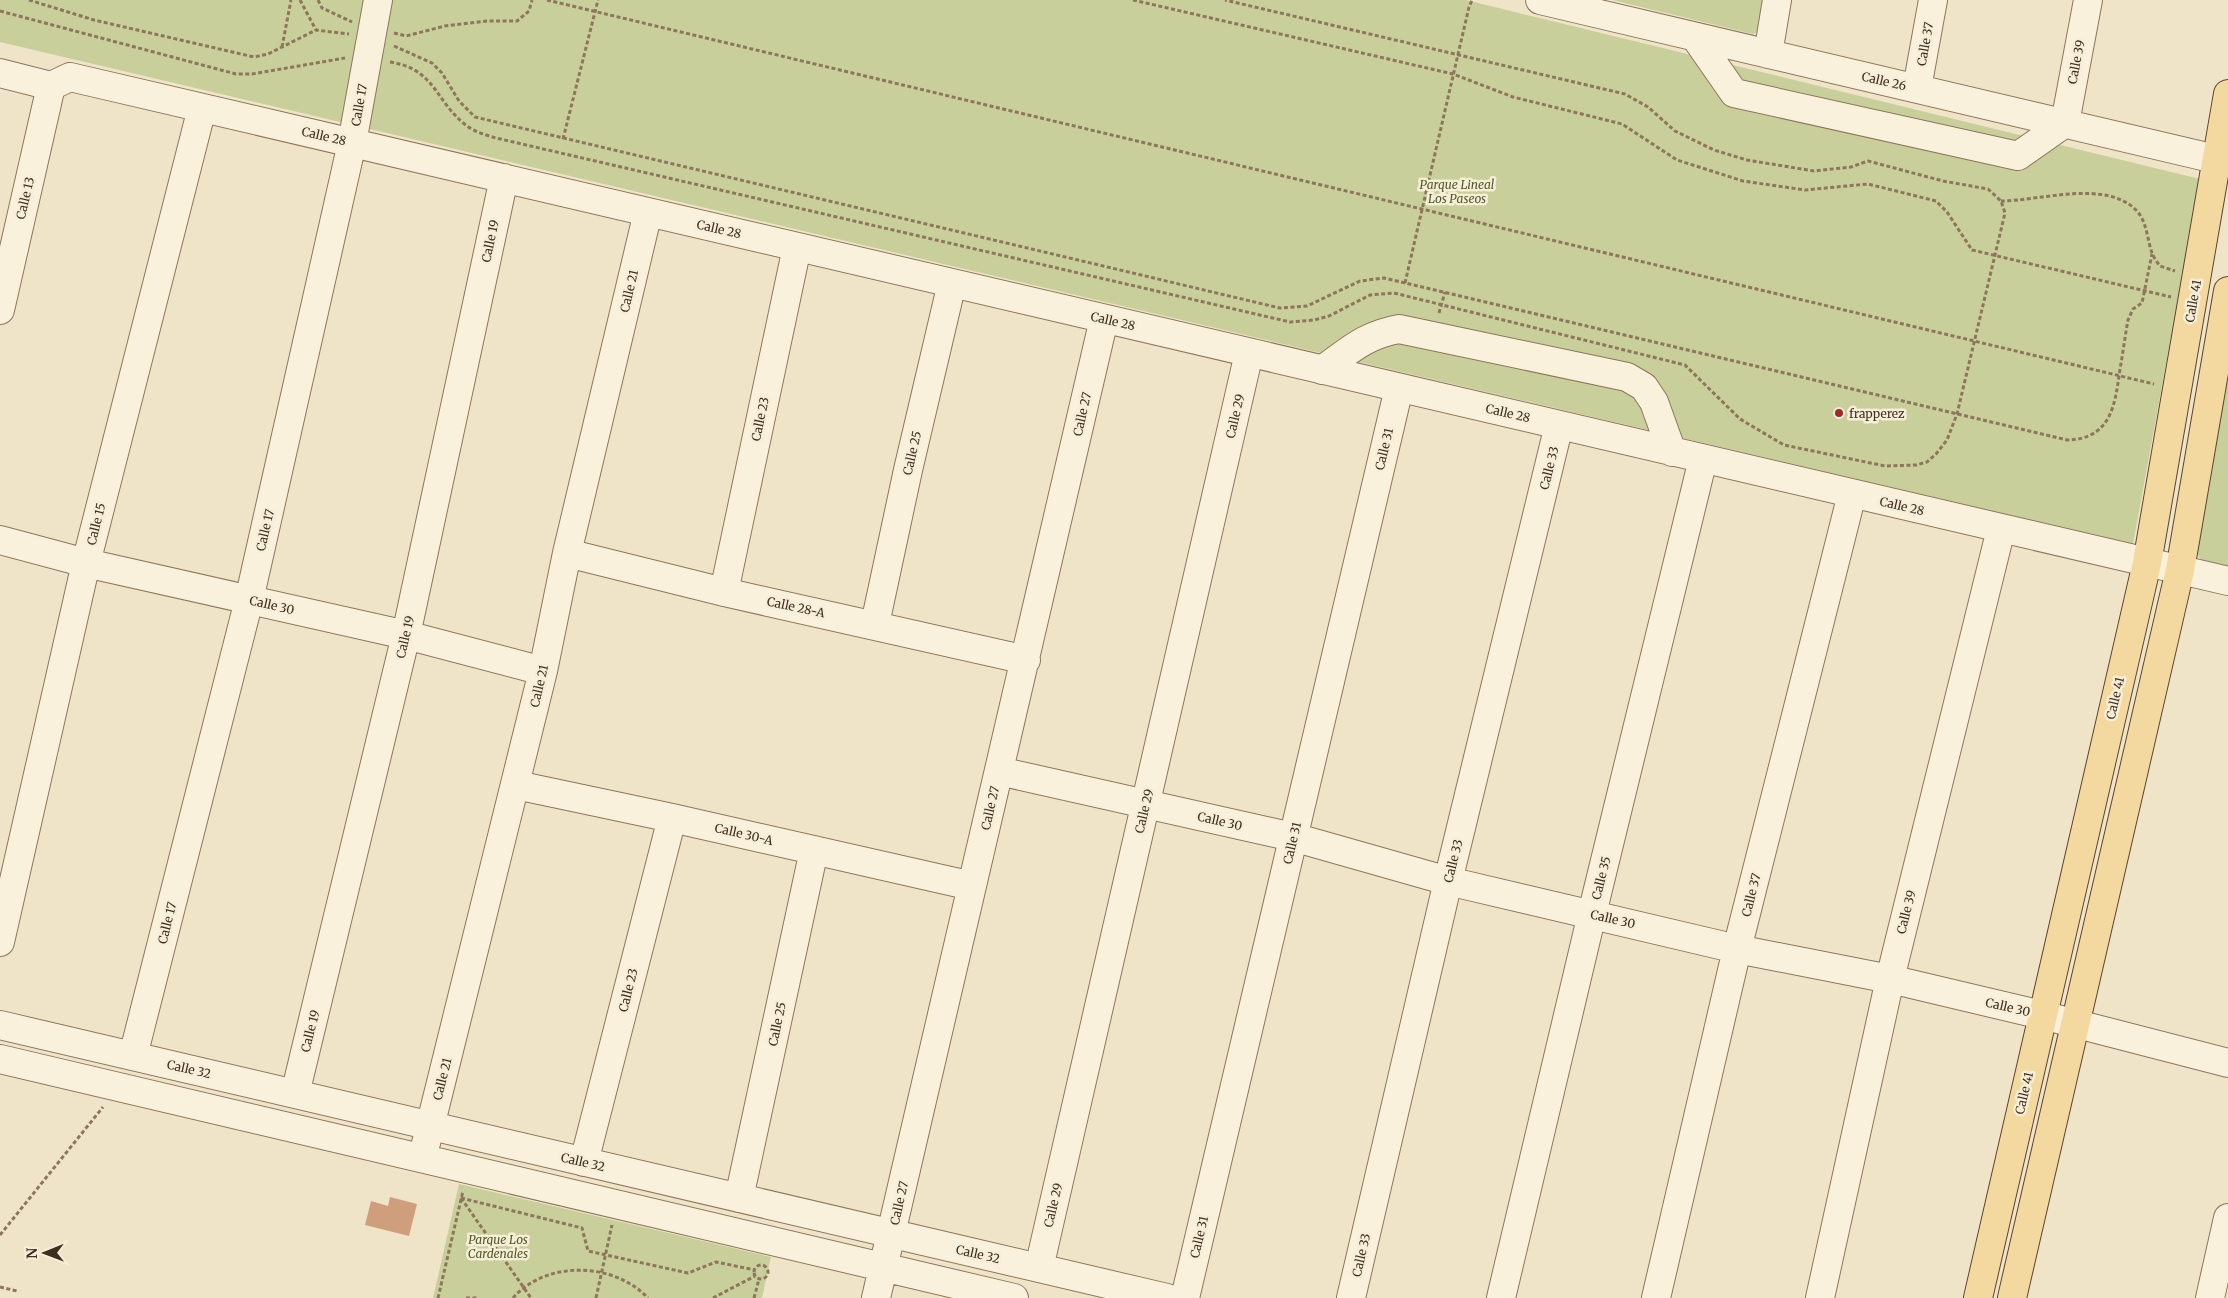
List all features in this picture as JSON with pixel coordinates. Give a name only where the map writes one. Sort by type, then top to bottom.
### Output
[{"type":"main road","name":"Calle 41","points":[[1978,1298],[2147,563],[2188,289],[2223,160],[2228,94]]},
{"type":"main road","points":[[2012,1298],[2180,570],[2228,291]]},
{"type":"street","name":"Calle 17","points":[[133,1056],[249,600],[352,143],[378,0]]},
{"type":"street","name":"Calle 26","points":[[1540,0],[2223,160]]},
{"type":"street","points":[[1768,54],[1777,0]]},
{"type":"street","name":"Calle 37","points":[[1917,88],[1934,0]]},
{"type":"street","name":"Calle 39","points":[[2065,123],[2088,0]]},
{"type":"street","points":[[1695,37],[1734,93],[2018,156],[2065,123]]},
{"type":"street","points":[[0,73],[51,86]]},
{"type":"street","name":"Calle 28","points":[[51,86],[70,77],[2228,581]]},
{"type":"street","name":"Calle 13","points":[[0,310],[51,86]]},
{"type":"street","name":"Calle 15","points":[[0,942],[86,563],[202,108]]},
{"type":"street","name":"Calle 19","points":[[295,1094],[406,635],[504,178]]},
{"type":"street","name":"Calle 21","points":[[422,1159],[516,785],[543,671],[567,553],[648,212]]},
{"type":"street","name":"Calle 23","points":[[724,592],[797,247]]},
{"type":"street","name":"Calle 25","points":[[874,624],[952,284]]},
{"type":"street","name":"Calle 27","points":[[876,1298],[1104,319]]},
{"type":"street","points":[[1322,370],[1364,340],[1379,332],[1398,329],[1626,377],[1644,387],[1654,402],[1672,452]]},
{"type":"street","name":"Calle 29","points":[[1039,1268],[1250,353]]},
{"type":"street","name":"Calle 31","points":[[1185,1298],[1398,388]]},
{"type":"street","name":"Calle 33","points":[[1351,1298],[1448,882],[1559,425]]},
{"type":"street","name":"Calle 35","points":[[1501,1298],[1703,459]]},
{"type":"street","name":"Calle 37","points":[[1656,1298],[1738,949],[1852,494]]},
{"type":"street","name":"Calle 39","points":[[1820,1298],[1890,979],[2001,529]]},
{"type":"street","name":"Calle 30","points":[[0,540],[86,563],[406,635],[543,671]]},
{"type":"street","name":"Calle 28-A","points":[[567,553],[724,592],[874,624],[1026,660]]},
{"type":"street","name":"Calle 30","points":[[999,771],[1293,837],[1448,882],[1738,949],[1890,979],[2042,1015],[2228,1063]]},
{"type":"street","name":"Calle 30-A","points":[[516,785],[672,818],[972,886]]},
{"type":"street","name":"Calle 23","points":[[584,1162],[672,818]]},
{"type":"street","name":"Calle 25","points":[[739,1198],[814,850]]},
{"type":"street","name":"Calle 32","points":[[0,1025],[1167,1298]]},
{"type":"street","points":[[0,1059],[1014,1298]]},
{"type":"street","points":[[2210,1298],[2228,1218]]},
{"type":"path","points":[[28,0],[94,20],[254,57],[268,54],[316,30],[371,41],[432,63],[442,73],[459,100],[475,117],[1280,308],[1307,306],[1360,281],[1373,278],[1405,282],[2067,440],[2088,436],[2109,418],[2115,404],[2128,320],[2133,309],[2142,303],[2152,254]]},
{"type":"path","points":[[282,47],[291,0]]},
{"type":"path","points":[[300,0],[316,30]]},
{"type":"path","points":[[318,0],[322,8],[356,24],[371,41],[421,72],[467,126],[496,138],[1290,322],[1314,320],[1329,316],[1370,294],[1394,292],[1685,365],[1740,419],[1784,445],[1885,466],[1916,465],[1927,462],[1947,440],[1957,414],[2005,213],[2001,201],[1988,189],[1942,181],[1868,161],[1851,167],[1814,171],[1747,160],[1714,150],[1675,131],[1648,107],[1625,94],[1225,0]]},
{"type":"path","points":[[0,11],[236,74],[252,74],[346,58],[371,41],[406,36],[445,26],[487,21],[517,21],[529,11],[532,0]]},
{"type":"path","points":[[547,0],[2159,386]]},
{"type":"path","points":[[564,138],[598,0]]},
{"type":"path","points":[[1133,0],[1453,74],[1513,97],[1622,124],[1677,160],[1743,180],[1816,190],[1868,184],[1936,201],[1948,212],[1972,250],[2145,291],[2188,289]]},
{"type":"path","points":[[1405,282],[1472,0]]},
{"type":"path","points":[[2001,201],[2018,201],[2043,196],[2085,193],[2120,199],[2136,210],[2144,223],[2152,254],[2160,266],[2188,289]]},
{"type":"path","points":[[1441,305],[1445,292]]},
{"type":"path","points":[[0,1235],[107,1102]]},
{"type":"path","points":[[461,1198],[582,1228],[588,1251],[688,1272],[716,1262],[754,1270]]},
{"type":"path","points":[[461,1198],[532,1298]]},
{"type":"path","points":[[438,1298],[461,1198]]},
{"type":"path","points":[[596,1298],[613,1224]]},
{"type":"path","points":[[713,1298],[757,1277],[766,1276],[767,1269],[759,1266],[754,1270]]},
{"type":"path","points":[[513,1298],[535,1281],[557,1272],[581,1270],[602,1272],[627,1282],[648,1298]]},
{"type":"path","points":[[754,1270],[757,1277],[754,1298]]},
{"type":"path","points":[[0,1288],[17,1291]]},
{"type":"path","points":[[466,1298],[476,1298]]},
{"type":"green space","name":"Parque Lineal Los Paseos","points":[[0,0],[1466,0],[2200,179],[2133,544],[0,42]]},
{"type":"green space","points":[[1612,0],[1763,0],[1758,32],[1753,34]]},
{"type":"green space","points":[[2228,356],[2228,572],[2208,565],[2200,559],[2197,549]]},
{"type":"green space","name":"Parque Los Cardenales","points":[[459,1184],[771,1257],[762,1298],[433,1298]]},
{"type":"building","points":[[390,1197],[417,1204],[409,1236],[365,1225],[371,1201],[388,1206]]},
{"type":"place","name":"frapperez","points":[[1839,413]]}]
